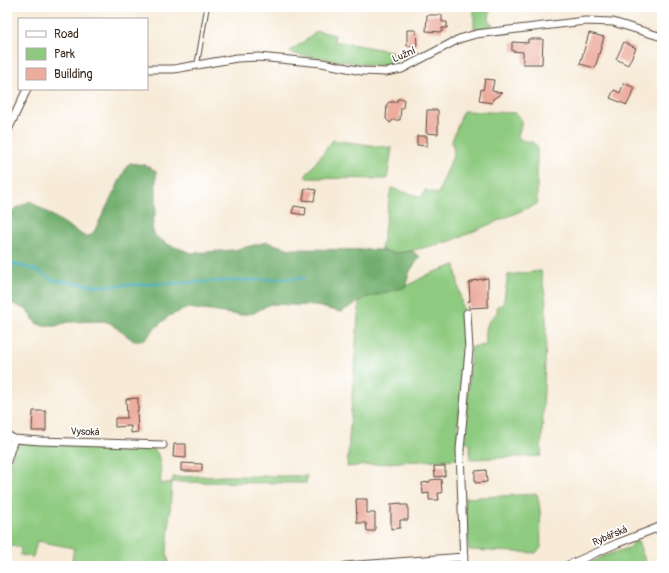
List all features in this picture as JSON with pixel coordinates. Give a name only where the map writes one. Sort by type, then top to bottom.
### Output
[{"type":"street","name":"Lužní","points":[[148,69],[174,69],[237,58],[258,57],[322,63],[362,71],[386,72],[402,69],[459,39],[476,34],[585,21],[613,22],[662,37]]},
{"type":"street","points":[[7,132],[27,90]]},
{"type":"street","points":[[464,566],[460,450],[469,350],[468,313]]},
{"type":"street","name":"Vysoká","points":[[7,435],[14,439],[41,441],[163,445]]},
{"type":"street","points":[[7,461],[14,439]]},
{"type":"street","name":"Rybářská","points":[[566,566],[618,543],[662,526]]},
{"type":"street","points":[[345,566],[464,557]]},
{"type":"lane","points":[[197,64],[207,7]]},
{"type":"green space","points":[[474,7],[490,7],[489,23],[493,25],[474,30]]},
{"type":"green space","points":[[317,31],[335,35],[334,41],[396,52],[396,63],[378,66],[367,65],[293,54],[290,51]]},
{"type":"green space","points":[[463,111],[515,113],[521,119],[521,126],[518,136],[521,140],[532,142],[537,146],[537,204],[451,241],[402,253],[381,250],[391,188],[422,197],[425,190],[438,194],[454,153],[452,141]]},
{"type":"green space","points":[[333,140],[392,148],[387,179],[307,178],[305,176]]},
{"type":"green space","points":[[130,163],[145,165],[156,171],[156,209],[152,228],[155,236],[169,245],[192,253],[234,250],[267,242],[290,249],[381,250],[394,253],[412,251],[420,257],[410,271],[405,287],[365,298],[341,312],[316,306],[270,304],[254,313],[240,315],[188,308],[169,316],[154,329],[146,339],[141,341],[134,341],[110,323],[104,321],[67,322],[56,326],[43,326],[36,323],[27,310],[7,301],[7,213],[30,201],[84,236],[89,236],[95,230],[127,166]]},
{"type":"green space","points":[[455,265],[463,313],[466,347],[458,424],[458,459],[399,462],[347,467],[359,302],[365,298],[405,287],[429,274]]},
{"type":"green space","points":[[541,271],[546,302],[546,341],[541,456],[470,459],[470,443],[465,441],[465,437],[471,347],[486,345],[487,327],[490,320],[497,313],[497,306],[503,305],[508,275]]},
{"type":"green space","points":[[17,442],[51,445],[152,448],[156,451],[160,464],[161,484],[172,482],[167,553],[169,563],[167,566],[71,566],[74,548],[37,541],[33,557],[20,555],[21,548],[7,545],[7,486],[13,473],[7,470]]},
{"type":"green space","points":[[307,476],[306,483],[172,482],[173,477]]},
{"type":"green space","points":[[537,494],[539,500],[541,548],[536,553],[469,550],[464,498]]},
{"type":"green space","points":[[638,541],[647,566],[585,566],[601,557],[631,547],[633,543]]},
{"type":"building","points":[[427,15],[442,15],[442,22],[447,22],[447,28],[442,28],[442,32],[426,31]]},
{"type":"building","points":[[407,30],[416,30],[417,46],[407,46]]},
{"type":"building","points":[[589,33],[604,37],[595,68],[580,64]]},
{"type":"building","points":[[528,39],[543,39],[542,64],[523,64],[523,52],[512,51],[512,42],[528,43]]},
{"type":"building","points":[[624,42],[636,48],[628,65],[616,59]]},
{"type":"building","points":[[485,79],[494,80],[492,91],[502,93],[493,99],[492,103],[479,101],[481,89],[483,90]]},
{"type":"building","points":[[624,83],[635,88],[627,105],[610,98],[614,90],[620,93]]},
{"type":"building","points":[[397,99],[404,99],[403,108],[401,108],[400,120],[393,120],[390,123],[386,119],[387,104],[389,102],[397,102]]},
{"type":"building","points":[[427,110],[438,110],[438,134],[426,133]]},
{"type":"building","points":[[417,136],[427,136],[427,146],[417,145]]},
{"type":"building","points":[[305,188],[316,190],[314,201],[303,200]]},
{"type":"building","points":[[294,206],[306,208],[305,215],[292,213]]},
{"type":"building","points":[[488,278],[488,307],[469,308],[469,283]]},
{"type":"building","points":[[138,398],[138,432],[131,433],[131,426],[115,427],[115,418],[127,418],[126,399]]},
{"type":"building","points":[[33,411],[46,411],[46,431],[32,431]]},
{"type":"building","points":[[174,444],[186,444],[186,458],[173,457]]},
{"type":"building","points":[[181,463],[202,464],[202,471],[181,471]]},
{"type":"building","points":[[434,466],[445,466],[445,476],[435,477]]},
{"type":"building","points":[[486,470],[487,482],[475,483],[475,471]]},
{"type":"building","points":[[441,479],[442,493],[438,493],[439,500],[429,500],[429,493],[423,494],[422,483],[430,482],[430,480]]},
{"type":"building","points":[[356,499],[367,499],[367,513],[375,513],[375,531],[367,531],[366,523],[357,523]]},
{"type":"building","points":[[401,503],[401,505],[408,505],[408,520],[400,520],[400,528],[391,529],[391,504]]},
{"type":"waterway","points":[[7,262],[36,270],[53,280],[98,286],[304,278]]}]
